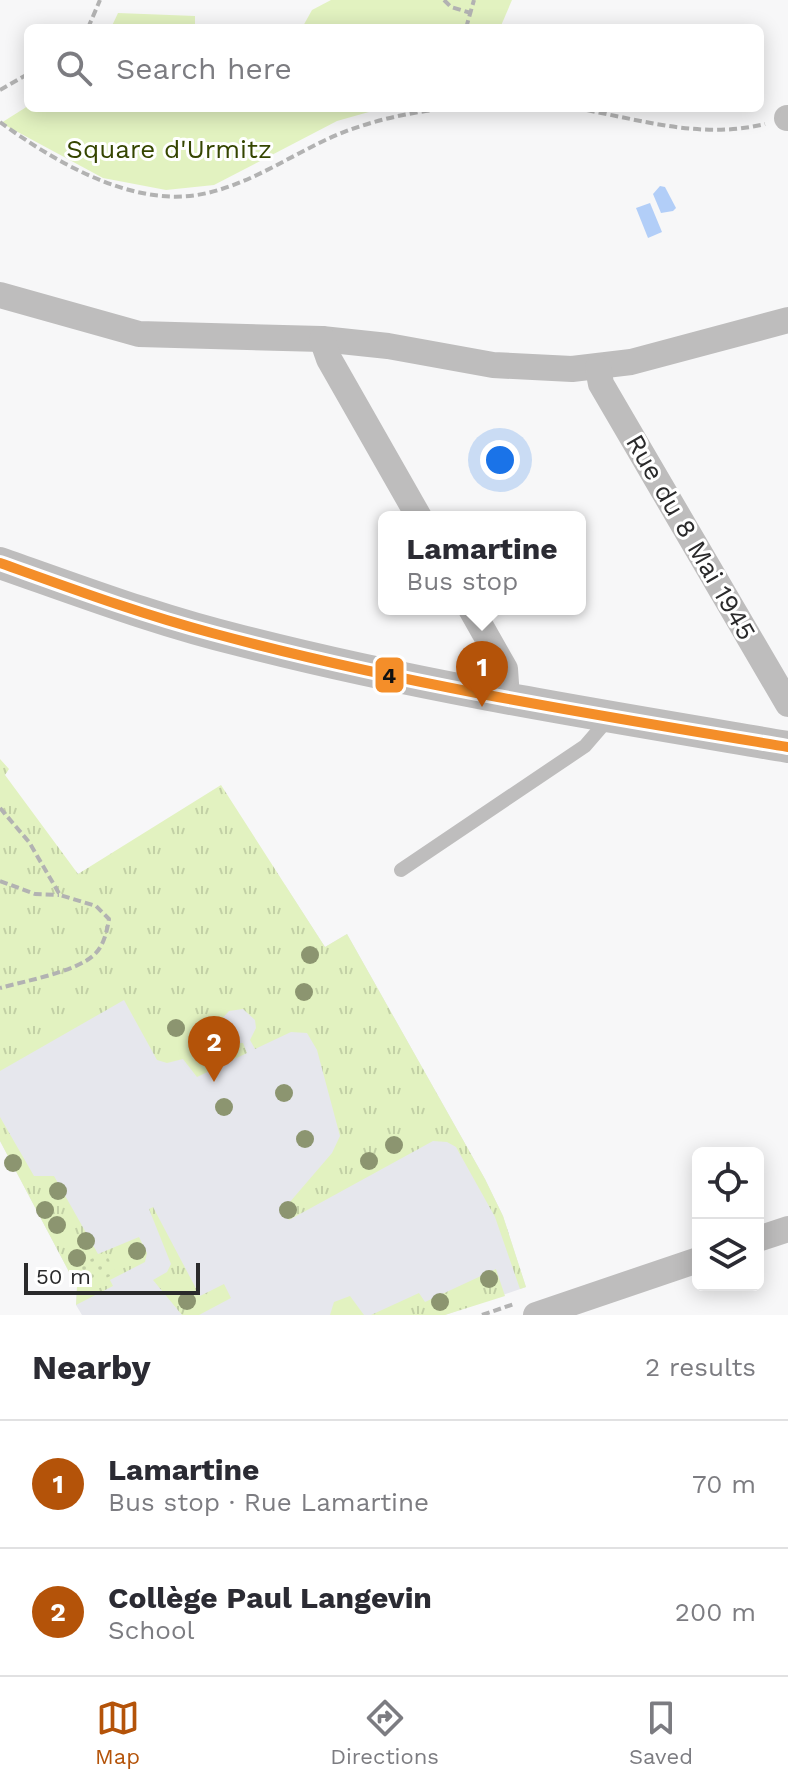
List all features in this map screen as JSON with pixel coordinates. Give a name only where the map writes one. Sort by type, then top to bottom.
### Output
[{"type":"street","points":[[0,295],[139,334],[322,339],[388,346],[493,365],[598,368],[788,320]]},
{"type":"street","points":[[322,339],[329,359],[416,511]]},
{"type":"street","name":"Rue du 8 Mai 1945","points":[[598,368],[601,384],[788,704]]},
{"type":"street","points":[[0,563],[163,620],[242,641],[507,698],[788,747]]},
{"type":"street","points":[[474,615],[505,669],[507,698]]},
{"type":"street","points":[[764,1237],[788,1229]]},
{"type":"street","points":[[536,1315],[692,1262]]},
{"type":"lane","points":[[401,870],[585,746],[610,717]]},
{"type":"path","points":[[90,24],[100,0]]},
{"type":"path","points":[[444,0],[451,7],[471,13]]},
{"type":"path","points":[[467,24],[474,0]]},
{"type":"path","points":[[0,90],[24,76]]},
{"type":"path","points":[[0,122],[63,161],[111,183],[150,194],[195,195],[230,186],[347,131],[423,112]]},
{"type":"path","points":[[593,112],[662,127],[704,131],[787,118]]},
{"type":"path","points":[[0,808],[29,842],[60,895]]},
{"type":"path","points":[[0,881],[35,894],[60,895],[96,906],[109,919],[106,936],[95,955],[74,966],[0,988]]},
{"type":"shaded area","points":[[285,885],[325,947],[347,934],[485,1179],[503,1216],[526,1287],[445,1315],[82,1315],[76,1305],[77,1287],[0,1141],[0,1050]]},
{"type":"green space","points":[[331,0],[512,0],[502,24],[304,24],[312,10]]},
{"type":"green space","points":[[118,13],[195,16],[195,24],[113,24]]},
{"type":"green space","name":"Square d'Urmitz","points":[[24,109],[24,112],[369,112],[337,121],[214,185],[166,190],[103,178],[1,123]]},
{"type":"green space","points":[[0,759],[9,769],[5,775],[78,874],[221,785],[325,947],[347,934],[485,1179],[503,1216],[526,1287],[520,1289],[495,1217],[456,1147],[447,1142],[433,1141],[289,1220],[283,1210],[332,1153],[340,1136],[317,1050],[307,1033],[291,1032],[255,1049],[250,1040],[256,1028],[255,1020],[243,1009],[229,1011],[220,1021],[221,1032],[231,1043],[243,1043],[247,1053],[197,1077],[183,1059],[167,1063],[157,1060],[124,1000],[0,1071]]},
{"type":"green space","points":[[0,1117],[34,1176],[54,1176],[98,1254],[139,1237],[147,1253],[145,1262],[110,1280],[113,1286],[76,1305],[77,1287],[0,1141]]},
{"type":"green space","points":[[153,1207],[200,1296],[224,1284],[231,1298],[199,1315],[182,1315],[153,1280],[167,1272],[171,1264],[149,1209]]},
{"type":"green space","points":[[105,1252],[116,1273],[85,1289],[73,1268]]},
{"type":"green space","points":[[496,1269],[505,1296],[445,1315],[371,1315],[419,1293],[425,1302]]},
{"type":"green space","points":[[350,1296],[364,1315],[330,1315],[334,1302]]},
{"type":"water","points":[[660,186],[665,187],[676,208],[673,211],[661,213],[653,194]]},
{"type":"water","points":[[650,203],[662,232],[648,238],[636,208]]},
{"type":"transit line","name":"4","points":[[0,563],[158,618],[355,668],[498,697],[788,747]]},
{"type":"place","name":"Lamartine","points":[[482,707]]},
{"type":"place","name":"Collège Paul Langevin","points":[[214,1082]]}]
